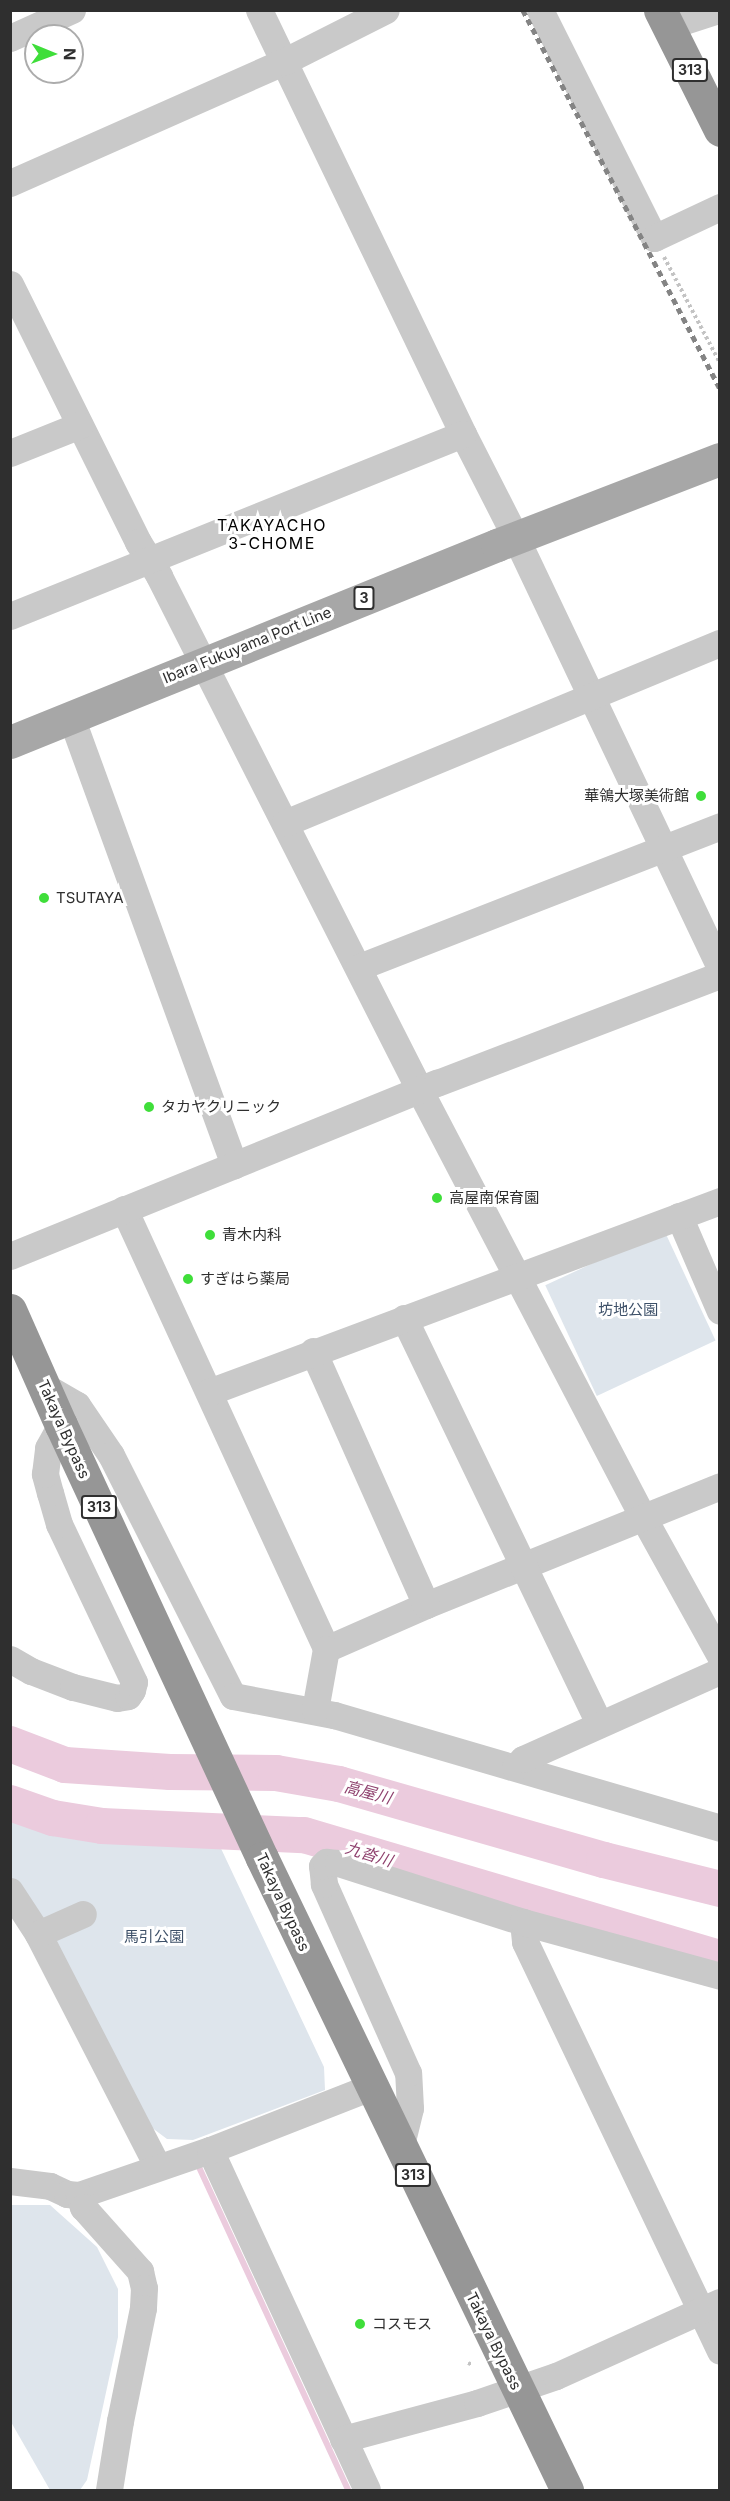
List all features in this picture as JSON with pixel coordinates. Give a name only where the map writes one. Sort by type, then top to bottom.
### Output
[{"type":"highway","name":"313","points":[[664,18],[712,94],[720,130]]},
{"type":"highway","name":"Takaya Bypass","points":[[13,1324],[44,1386],[370,2087],[567,2490]]},
{"type":"main road","name":"Ibara Fukuyama Port Line","points":[[10,742],[516,538],[719,462]]},
{"type":"street","points":[[10,38],[72,10]]},
{"type":"street","points":[[259,10],[463,434],[516,538],[720,968]]},
{"type":"street","points":[[10,183],[283,62],[386,10]]},
{"type":"street","points":[[540,10],[654,238],[720,207]]},
{"type":"street","points":[[664,18],[718,10]]},
{"type":"street","points":[[10,284],[138,542],[150,560],[204,662],[420,1091],[643,1517],[720,1656]]},
{"type":"street","points":[[10,453],[80,425]]},
{"type":"street","points":[[10,616],[463,434]]},
{"type":"street","points":[[285,823],[720,643]]},
{"type":"street","points":[[71,717],[234,1165]]},
{"type":"street","points":[[359,967],[720,826]]},
{"type":"street","points":[[10,1256],[420,1091],[720,975]]},
{"type":"street","points":[[209,1392],[720,1201]]},
{"type":"street","points":[[124,1209],[327,1649],[315,1710]]},
{"type":"street","points":[[678,1216],[720,1311]]},
{"type":"street","points":[[404,1318],[599,1724]]},
{"type":"street","points":[[314,1351],[426,1605]]},
{"type":"street","points":[[44,1386],[77,1405],[111,1455],[233,1696],[315,1710],[720,1828]]},
{"type":"street","points":[[10,1659],[31,1671],[73,1687],[117,1698],[128,1696],[134,1682],[58,1524],[45,1474],[48,1448],[61,1425]]},
{"type":"street","points":[[327,1649],[426,1605],[720,1486]]},
{"type":"street","points":[[515,1767],[523,1759],[720,1671]]},
{"type":"street","points":[[720,1689],[720,1694]]},
{"type":"street","points":[[400,2149],[410,2108],[408,2073],[324,1884],[322,1866],[327,1862],[338,1863],[523,1922],[720,1976]]},
{"type":"street","points":[[10,1891],[38,1934],[158,2167]]},
{"type":"street","points":[[38,1934],[83,1914]]},
{"type":"street","points":[[523,1922],[525,1942],[710,2306],[720,2351]]},
{"type":"street","points":[[10,2181],[50,2186],[67,2194],[79,2195],[210,2150],[370,2087]]},
{"type":"street","points":[[210,2150],[367,2490]]},
{"type":"street","points":[[79,2195],[83,2207],[140,2271],[144,2288],[143,2308],[120,2421],[109,2490]]},
{"type":"street","points":[[344,2439],[556,2376],[710,2306]]},
{"type":"path","points":[[654,238],[720,363]]},
{"type":"green space","name":"坊地公園","points":[[664,1230],[716,1341],[597,1396],[545,1285]]},
{"type":"green space","name":"馬引公園","points":[[10,1816],[65,1832],[217,1840],[324,2067],[325,2090],[193,2140],[167,2139],[139,2118],[11,1879]]},
{"type":"green space","points":[[11,2205],[50,2205],[97,2247],[118,2289],[118,2337],[87,2480],[80,2490],[50,2490],[11,2422]]},
{"type":"waterway","name":"高屋川","points":[[10,1744],[65,1765],[170,1772],[276,1773],[339,1784],[604,1860],[720,1889]]},
{"type":"waterway","name":"九沓川","points":[[10,1803],[53,1818],[102,1826],[304,1835],[720,1958]]},
{"type":"waterway","points":[[198,2165],[348,2490]]},
{"type":"railway","points":[[523,10],[720,388]]},
{"type":"place","name":"華鴒大塚美術館","points":[[701,796]]},
{"type":"place","name":"TSUTAYA","points":[[44,898]]},
{"type":"place","name":"タカヤクリニック","points":[[149,1107]]},
{"type":"place","name":"高屋南保育園","points":[[437,1198]]},
{"type":"place","name":"青木内科","points":[[210,1235]]},
{"type":"place","name":"すぎはら薬局","points":[[188,1279]]},
{"type":"place","name":"コスモス","points":[[360,2324]]},
{"type":"district","name":"TAKAYACHO 3-CHOME","points":[[272,534]]}]
